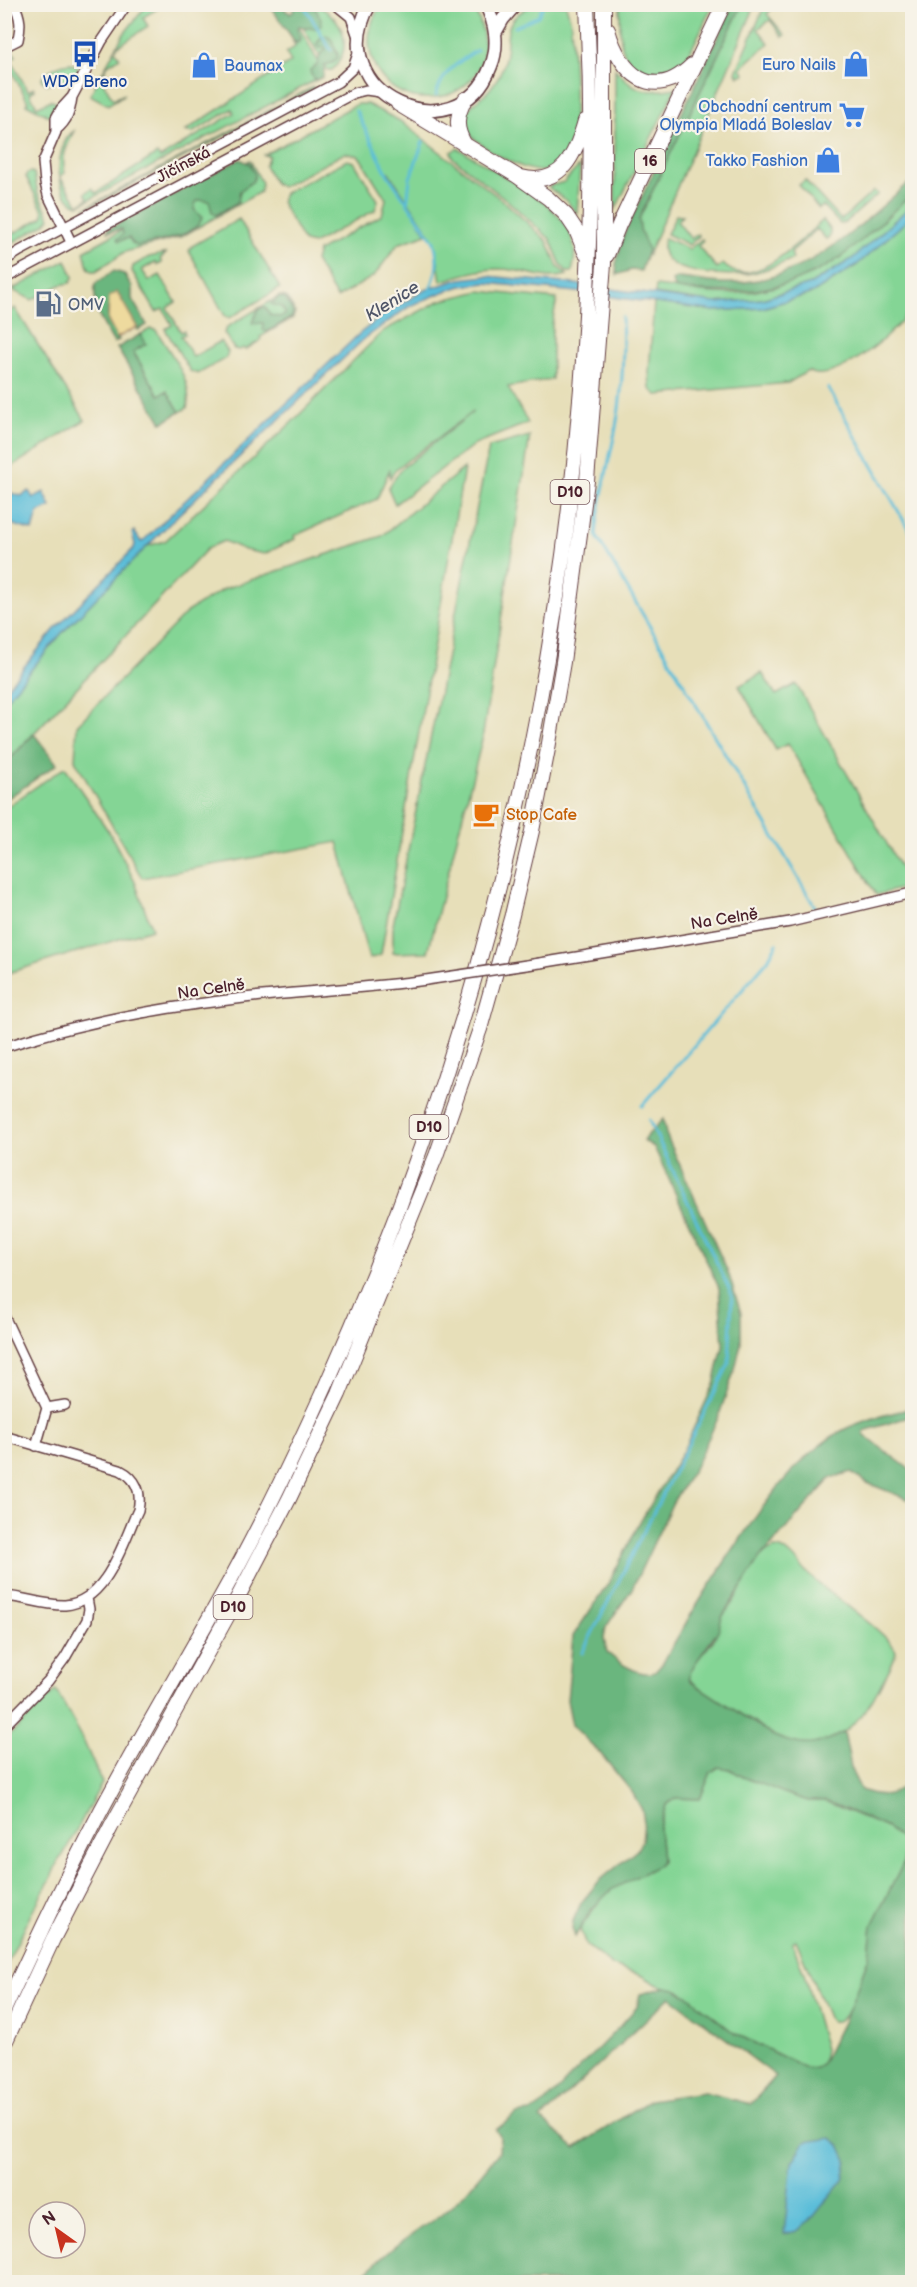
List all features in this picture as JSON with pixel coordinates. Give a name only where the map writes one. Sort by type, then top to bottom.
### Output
[{"type":"highway","points":[[604,4],[607,26],[614,48],[626,69],[635,76],[655,83],[666,82],[685,72],[698,59]]},
{"type":"highway","name":"D10","points":[[4,2046],[53,1939],[106,1837],[238,1598],[294,1489],[339,1394],[432,1167],[480,1029],[512,915],[532,831],[563,662],[586,492],[604,264],[604,4]]},
{"type":"highway","name":"16","points":[[604,264],[619,225],[724,4]]},
{"type":"highway","name":"D10","points":[[4,2010],[40,1931],[97,1819],[224,1591],[275,1494],[364,1299],[421,1152],[482,952],[511,838],[533,737],[560,570],[580,396],[588,262],[590,92],[587,8]]},
{"type":"highway","points":[[517,176],[540,179],[563,169],[578,146],[590,92]]},
{"type":"highway","points":[[465,99],[456,121],[465,145]]},
{"type":"highway","points":[[398,104],[517,176],[548,198],[566,215],[580,240],[588,262]]},
{"type":"main road","name":"Jičínská","points":[[359,44],[360,27],[370,4]]},
{"type":"main road","points":[[359,44],[366,73],[380,92],[398,104],[409,108],[443,109],[465,99],[479,87],[489,71],[495,52],[495,33],[485,4]]},
{"type":"main road","points":[[495,33],[516,4]]},
{"type":"street","points":[[4,47],[18,40],[21,27],[20,15],[14,4]]},
{"type":"street","points":[[71,242],[48,195],[43,162],[56,130],[65,123],[70,114],[72,97],[102,41],[127,4]]},
{"type":"street","points":[[335,4],[351,17],[359,44]]},
{"type":"street","name":"Jičínská","points":[[4,261],[332,86],[353,68],[359,44]]},
{"type":"street","name":"Jičínská","points":[[4,279],[354,93],[366,90],[380,92]]},
{"type":"street","name":"Na Celně","points":[[4,1047],[49,1032],[182,1006],[375,987],[540,963],[790,922],[912,893]]},
{"type":"street","points":[[4,1316],[47,1408],[36,1446]]},
{"type":"street","points":[[47,1408],[65,1405]]},
{"type":"street","points":[[4,1436],[120,1470],[130,1477],[137,1487],[139,1498],[138,1510],[106,1578],[87,1598],[72,1604],[56,1605],[4,1596]]},
{"type":"street","points":[[4,1726],[48,1682],[65,1658],[87,1620],[89,1609],[87,1598]]},
{"type":"green space","points":[[383,4],[470,5],[480,22],[484,42],[481,64],[470,81],[453,93],[434,98],[413,97],[395,89],[379,74],[370,51],[371,26],[375,14]]},
{"type":"green space","points":[[147,5],[164,5],[145,16],[143,18],[148,26],[115,50],[120,57],[107,66],[101,79],[113,99],[125,94],[108,105],[90,95],[123,35]]},
{"type":"green space","points":[[285,5],[285,10],[290,13],[294,10],[295,5],[313,5],[321,19],[321,26],[314,29],[299,26],[297,29],[301,41],[295,42],[270,6]]},
{"type":"green space","points":[[313,5],[319,6],[332,16],[342,31],[344,47],[342,55],[332,70],[327,70],[325,65],[334,62],[338,54],[329,37],[326,35],[319,48],[326,50],[320,57],[303,27],[306,29],[318,13]]},
{"type":"green space","points":[[532,5],[566,5],[571,22],[574,108],[572,140],[562,160],[546,171],[525,168],[498,156],[475,139],[467,130],[464,122],[467,112],[489,90],[500,73],[506,56],[508,32],[514,18]]},
{"type":"green space","points":[[620,5],[713,5],[685,59],[677,67],[668,71],[649,73],[640,70],[626,57],[620,37]]},
{"type":"green space","points":[[733,5],[742,5],[639,219],[640,229],[648,250],[641,271],[631,270],[617,275],[616,264],[624,234]]},
{"type":"green space","points":[[742,5],[754,5],[752,13],[648,255],[639,219]]},
{"type":"green space","points":[[765,5],[769,5],[771,10],[767,14],[785,35],[783,37],[770,20],[758,29],[769,43],[741,68],[745,74],[738,76],[736,72]]},
{"type":"green space","points":[[299,27],[319,63],[314,79],[318,79],[79,205],[88,198],[85,193],[92,188],[96,193],[157,154],[160,158],[234,113],[232,109],[192,133],[185,131],[291,62],[286,53],[296,46],[293,42],[298,43],[301,38],[297,29]]},
{"type":"green space","points":[[326,35],[332,40],[338,57],[334,62],[325,65],[323,77],[316,80],[310,70],[317,65],[320,54],[326,50],[316,45],[321,37]]},
{"type":"green space","points":[[11,50],[16,56],[11,60],[28,91],[34,88],[35,90],[30,93],[37,107],[51,100],[56,103],[62,100],[57,109],[53,107],[49,116],[26,104],[28,102],[5,58],[5,53]]},
{"type":"green space","points":[[70,63],[79,67],[70,83],[60,81],[47,84],[42,81],[42,77],[51,69]]},
{"type":"green space","points":[[615,69],[629,83],[642,89],[656,91],[676,88],[615,210]]},
{"type":"green space","points":[[313,87],[314,89],[85,209],[85,208]]},
{"type":"green space","points":[[357,104],[367,104],[400,121],[506,203],[547,241],[558,267],[567,275],[550,277],[493,269],[441,281],[435,245],[430,234],[388,171],[427,234],[398,244],[374,276],[337,298],[315,261],[318,251],[382,215],[386,199],[359,156],[345,153],[282,187],[275,184],[265,166],[269,156],[264,155]]},
{"type":"green space","points":[[74,131],[64,156],[65,173],[60,177],[63,147],[67,138]]},
{"type":"green space","points":[[457,148],[532,194],[557,214],[572,240],[575,255],[572,272],[567,272],[561,265],[550,239],[508,201],[453,158],[451,152]]},
{"type":"green space","points":[[240,159],[250,164],[255,175],[253,181],[240,191],[238,202],[216,215],[212,212],[209,201],[196,202],[194,209],[202,218],[192,230],[174,238],[137,246],[129,238],[119,241],[117,239],[123,234],[122,229],[107,232],[108,229]]},
{"type":"green space","points":[[250,160],[262,183],[260,192],[181,237],[125,252],[96,271],[88,267],[84,251]]},
{"type":"green space","points":[[347,160],[354,162],[378,200],[375,210],[313,244],[304,242],[281,202],[284,193]]},
{"type":"green space","points":[[579,166],[577,214],[567,201],[549,188],[564,182]]},
{"type":"green space","points":[[27,173],[34,173],[38,193],[50,218],[45,224],[5,247],[5,238],[43,217],[43,211],[26,177]]},
{"type":"green space","points":[[60,177],[79,205],[70,201],[64,193]]},
{"type":"green space","points":[[805,180],[841,220],[874,191],[878,194],[845,223],[840,224],[823,206],[819,209],[799,185]]},
{"type":"green space","points":[[912,180],[912,194],[873,230],[832,263],[794,281],[756,290],[717,292],[676,289],[672,281],[677,278],[732,283],[759,280],[784,273],[830,248]]},
{"type":"green space","points":[[912,194],[912,205],[852,259],[811,284],[762,299],[715,303],[655,294],[656,286],[715,293],[746,293],[800,278],[846,250]]},
{"type":"green space","points":[[676,215],[682,216],[677,221],[691,239],[697,234],[699,236],[689,245],[667,234]]},
{"type":"green space","points":[[912,216],[914,276],[912,305],[886,337],[859,358],[832,372],[818,374],[808,371],[788,383],[657,395],[650,389],[654,302],[714,311],[762,308],[813,293],[857,265]]},
{"type":"green space","points":[[239,219],[280,288],[230,318],[225,316],[189,251],[192,246]]},
{"type":"green space","points":[[823,220],[830,229],[830,236],[826,239],[817,229],[791,252],[793,259],[753,273],[728,275],[694,272],[668,260],[663,251],[665,238],[689,249],[702,239],[703,241],[698,246],[717,268],[723,264],[735,271],[748,272],[762,268],[776,260]]},
{"type":"green space","points":[[167,253],[160,259],[162,263],[158,265],[155,262],[142,270],[149,281],[160,275],[176,302],[167,308],[181,332],[184,331],[185,334],[181,336],[193,357],[221,341],[228,352],[226,358],[198,374],[190,371],[165,329],[172,325],[163,309],[156,312],[132,271],[133,266],[149,257]]},
{"type":"green space","points":[[66,260],[73,277],[70,283],[60,285],[32,300],[12,290]]},
{"type":"green space","points":[[114,271],[124,274],[132,287],[132,299],[147,325],[138,330],[117,292],[109,297],[108,321],[119,340],[114,343],[99,315],[95,301],[95,284]]},
{"type":"green space","points":[[480,291],[557,299],[552,324],[552,379],[508,387],[528,423],[475,444],[395,504],[388,488],[401,469],[473,412],[396,469],[390,478],[389,471],[377,499],[294,536],[295,539],[264,554],[245,550],[224,541],[208,548],[5,764],[5,701],[61,634],[147,546],[165,541],[289,425],[383,331],[439,301]]},
{"type":"green space","points":[[279,296],[286,297],[295,312],[293,318],[260,337],[261,340],[245,350],[243,348],[234,349],[224,333],[227,327]]},
{"type":"green space","points":[[279,297],[285,298],[293,312],[292,317],[267,332],[263,330],[263,323],[252,324],[257,311],[263,307],[270,315],[279,317],[285,315],[281,307],[271,304]]},
{"type":"green space","points":[[15,308],[85,420],[5,471],[5,314]]},
{"type":"green space","points":[[150,329],[156,330],[174,357],[184,378],[188,398],[187,408],[180,412],[167,391],[159,395],[133,351],[146,344],[141,334]]},
{"type":"green space","points":[[141,334],[146,344],[133,352],[159,395],[167,391],[180,412],[162,423],[117,348]]},
{"type":"green space","points":[[530,436],[482,740],[428,952],[393,953],[393,925],[489,447]]},
{"type":"green space","points":[[464,468],[381,955],[369,959],[338,842],[142,878],[75,760],[77,725],[188,611],[224,589],[382,536]]},
{"type":"green space","points":[[762,673],[776,695],[796,684],[911,886],[876,895],[788,744],[776,750],[739,686]]},
{"type":"green space","points":[[34,734],[57,764],[5,800],[5,764]]},
{"type":"green space","points":[[65,767],[111,835],[135,882],[152,929],[5,974],[5,808]]},
{"type":"green space","points":[[663,1119],[666,1134],[729,1275],[741,1313],[741,1344],[718,1418],[695,1467],[673,1502],[632,1589],[606,1627],[604,1638],[607,1652],[636,1671],[655,1672],[663,1663],[730,1554],[766,1502],[793,1470],[825,1442],[843,1430],[868,1420],[912,1408],[912,1416],[864,1431],[864,1435],[912,1471],[912,1501],[865,1482],[851,1472],[831,1478],[760,1558],[722,1617],[718,1631],[689,1676],[690,1680],[699,1687],[774,1736],[784,1740],[802,1744],[818,1743],[844,1732],[852,1772],[861,1790],[883,1795],[894,1792],[912,1780],[912,2282],[354,2282],[394,2247],[443,2213],[464,2194],[499,2152],[500,2137],[496,2130],[516,2114],[531,2112],[546,2102],[637,2007],[640,1994],[665,1987],[676,1989],[687,1995],[734,2033],[808,2069],[816,2068],[823,2062],[849,2010],[869,1956],[872,1925],[903,1864],[904,1845],[901,1839],[887,1828],[825,1801],[808,1801],[743,1777],[730,1769],[718,1767],[711,1772],[700,1799],[676,1798],[666,1805],[659,1828],[662,1860],[659,1865],[611,1890],[591,1910],[575,1937],[572,1928],[573,1921],[581,1903],[599,1881],[637,1850],[642,1840],[644,1822],[642,1810],[632,1792],[600,1753],[572,1725],[567,1700],[573,1636],[608,1584],[640,1522],[683,1451],[714,1384],[723,1346],[719,1288],[654,1147],[643,1140]],"holes":[[[670,1997],[776,2076],[751,2104],[704,2092],[650,2100],[575,2148],[541,2119]],[[788,2204],[817,2211],[803,2226],[785,2234]]]},
{"type":"green space","points":[[775,1548],[790,1554],[818,1583],[883,1635],[896,1652],[891,1666],[867,1708],[849,1728],[827,1742],[814,1745],[798,1744],[774,1736],[690,1680],[691,1671],[713,1641],[721,1619],[751,1570],[762,1556]]},
{"type":"green space","points":[[56,1690],[81,1735],[102,1783],[58,1861],[5,1968],[5,1740]]},
{"type":"green space","points":[[721,1766],[787,1794],[808,1801],[825,1801],[887,1828],[901,1839],[904,1845],[903,1864],[872,1925],[869,1956],[849,2010],[840,2019],[829,2020],[796,1940],[792,1942],[804,1974],[825,2049],[823,2062],[814,2069],[808,2069],[734,2033],[681,1991],[658,1985],[643,1976],[613,1966],[586,1945],[580,1929],[599,1901],[618,1884],[662,1862],[659,1828],[666,1805],[676,1798],[700,1799],[711,1772]]},
{"type":"sand","points":[[117,292],[137,327],[117,338],[108,321],[109,297]]},
{"type":"water","points":[[912,205],[912,216],[857,265],[813,293],[762,308],[714,311],[576,292],[486,283],[461,286],[410,306],[364,339],[177,516],[61,634],[5,701],[5,690],[55,629],[134,548],[132,533],[134,531],[141,542],[143,541],[359,334],[388,311],[425,290],[460,279],[486,276],[575,284],[715,303],[762,299],[811,284],[852,259]]},
{"type":"water","points":[[4,491],[21,496],[29,491],[33,498],[44,492],[51,507],[38,513],[33,531],[5,522]]},
{"type":"water","points":[[831,2138],[840,2145],[847,2160],[843,2180],[810,2221],[797,2231],[784,2234],[792,2162],[805,2142]]},
{"type":"waterway","points":[[303,4],[331,50]]},
{"type":"waterway","points":[[515,27],[538,16],[544,4]]},
{"type":"waterway","points":[[436,95],[447,74],[477,50]]},
{"type":"waterway","name":"Klenice","points":[[356,111],[388,175],[433,240],[437,265],[430,290]]},
{"type":"waterway","points":[[407,204],[410,178],[423,142]]},
{"type":"waterway","points":[[622,317],[623,358],[620,399],[596,535],[815,907]]},
{"type":"waterway","points":[[828,388],[912,535]]},
{"type":"waterway","points":[[642,1106],[768,960],[777,943]]},
{"type":"waterway","points":[[582,1653],[729,1364],[732,1295],[649,1120]]},
{"type":"place","name":"WDP Breno","points":[[85,54]]},
{"type":"place","name":"Euro Nails","points":[[856,64]]},
{"type":"place","name":"Baumax","points":[[204,65]]},
{"type":"place","name":"Obchodní centrum Olympia Mladá Boleslav","points":[[852,115]]},
{"type":"place","name":"Takko Fashion","points":[[828,160]]},
{"type":"place","name":"OMV","points":[[48,304]]},
{"type":"place","name":"Stop Cafe","points":[[486,814]]}]
